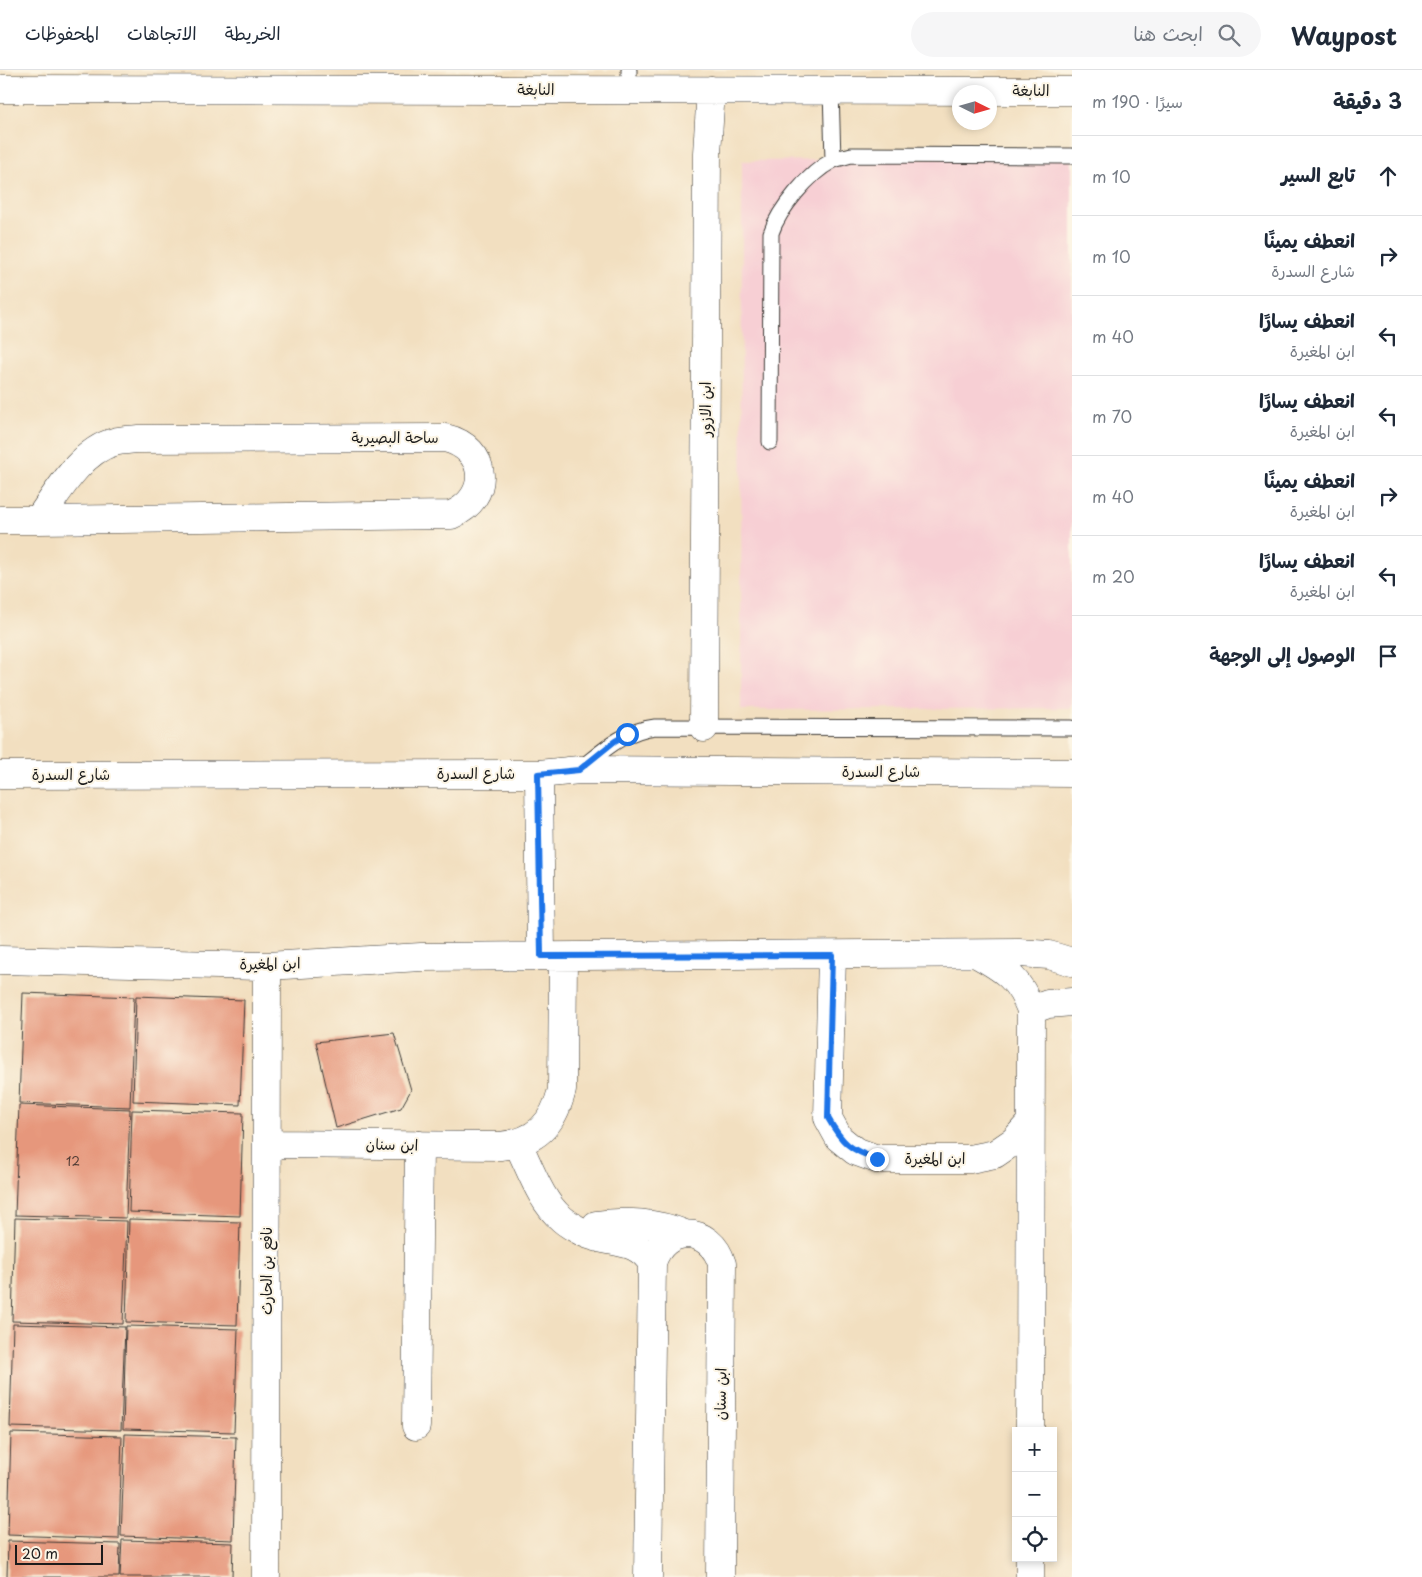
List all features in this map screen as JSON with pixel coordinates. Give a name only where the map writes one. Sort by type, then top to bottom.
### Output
[{"type":"street","name":"النابغة","points":[[0,89],[147,80],[629,80],[711,90],[831,90],[963,80],[1072,91]]},
{"type":"street","name":"ابن الازور","points":[[704,728],[707,163],[711,90]]},
{"type":"street","name":"ساحة البصيرية","points":[[0,520],[38,520],[451,515],[469,505],[475,496],[479,482],[479,467],[475,458],[463,444],[445,438],[147,439],[113,442],[88,457],[74,471],[38,520]]},
{"type":"street","name":"شارع السدرة","points":[[0,775],[538,774],[579,770],[1072,773]]},
{"type":"street","points":[[538,774],[552,956]]},
{"type":"street","points":[[977,954],[1004,970],[1016,981],[1031,1010],[1030,1427]]},
{"type":"street","name":"ابن المغيرة","points":[[0,960],[267,966],[422,957],[977,954],[1049,955],[1072,962]]},
{"type":"street","name":"ابن المغيرة","points":[[832,955],[828,1118],[839,1138],[855,1151],[877,1159],[970,1160],[995,1154],[1014,1141],[1030,1123]]},
{"type":"street","name":"ابن سنان","points":[[267,1144],[419,1146],[518,1144],[542,1130],[558,1105],[562,1090],[552,956]]},
{"type":"street","name":"نافع بن الحارث","points":[[266,1577],[267,966]]},
{"type":"street","points":[[1031,1010],[1048,1004],[1072,1002]]},
{"type":"street","points":[[518,1144],[554,1210],[562,1219],[593,1237],[633,1244],[647,1254],[652,1262]]},
{"type":"street","points":[[416,1426],[419,1146]]},
{"type":"street","name":"ابن سنان","points":[[580,1229],[601,1224],[644,1224],[669,1228],[685,1234],[694,1234],[710,1242],[720,1256],[722,1264],[720,1577]]},
{"type":"street","points":[[648,1577],[652,1262],[661,1246],[676,1235],[685,1234]]},
{"type":"street","points":[[1030,1562],[1030,1577]]},
{"type":"lane","points":[[831,90],[833,160]]},
{"type":"lane","points":[[770,442],[771,233],[779,214],[811,178],[833,160],[867,155],[1072,156]]},
{"type":"lane","points":[[579,770],[615,741],[634,732],[655,727],[1072,728]]},
{"type":"shaded area","points":[[1072,157],[1072,708],[741,710],[742,161]]},
{"type":"building","points":[[23,993],[134,997],[130,1107],[19,1103]]},
{"type":"building","points":[[136,996],[244,1000],[240,1105],[133,1101]]},
{"type":"building","points":[[394,1033],[411,1090],[401,1108],[336,1128],[316,1042]]},
{"type":"building","points":[[19,1105],[130,1109],[126,1218],[15,1215]]},
{"type":"building","points":[[132,1110],[243,1113],[240,1216],[129,1212]]},
{"type":"building","points":[[15,1218],[127,1221],[123,1324],[12,1321]]},
{"type":"building","points":[[129,1219],[240,1222],[237,1325],[126,1322]]},
{"type":"building","points":[[13,1324],[125,1327],[121,1430],[10,1427]]},
{"type":"building","points":[[126,1326],[238,1329],[234,1432],[123,1429]]},
{"type":"building","points":[[11,1433],[122,1436],[119,1539],[8,1535]]},
{"type":"building","points":[[125,1434],[236,1437],[233,1540],[121,1536]]},
{"type":"building","points":[[122,1540],[233,1543],[232,1577],[120,1577]]},
{"type":"building","points":[[8,1541],[120,1544],[119,1577],[7,1577]]},
{"type":"route","points":[[627,734],[615,741],[579,770],[538,774],[541,956],[832,955],[828,1118],[839,1138],[855,1151],[877,1159]]}]
